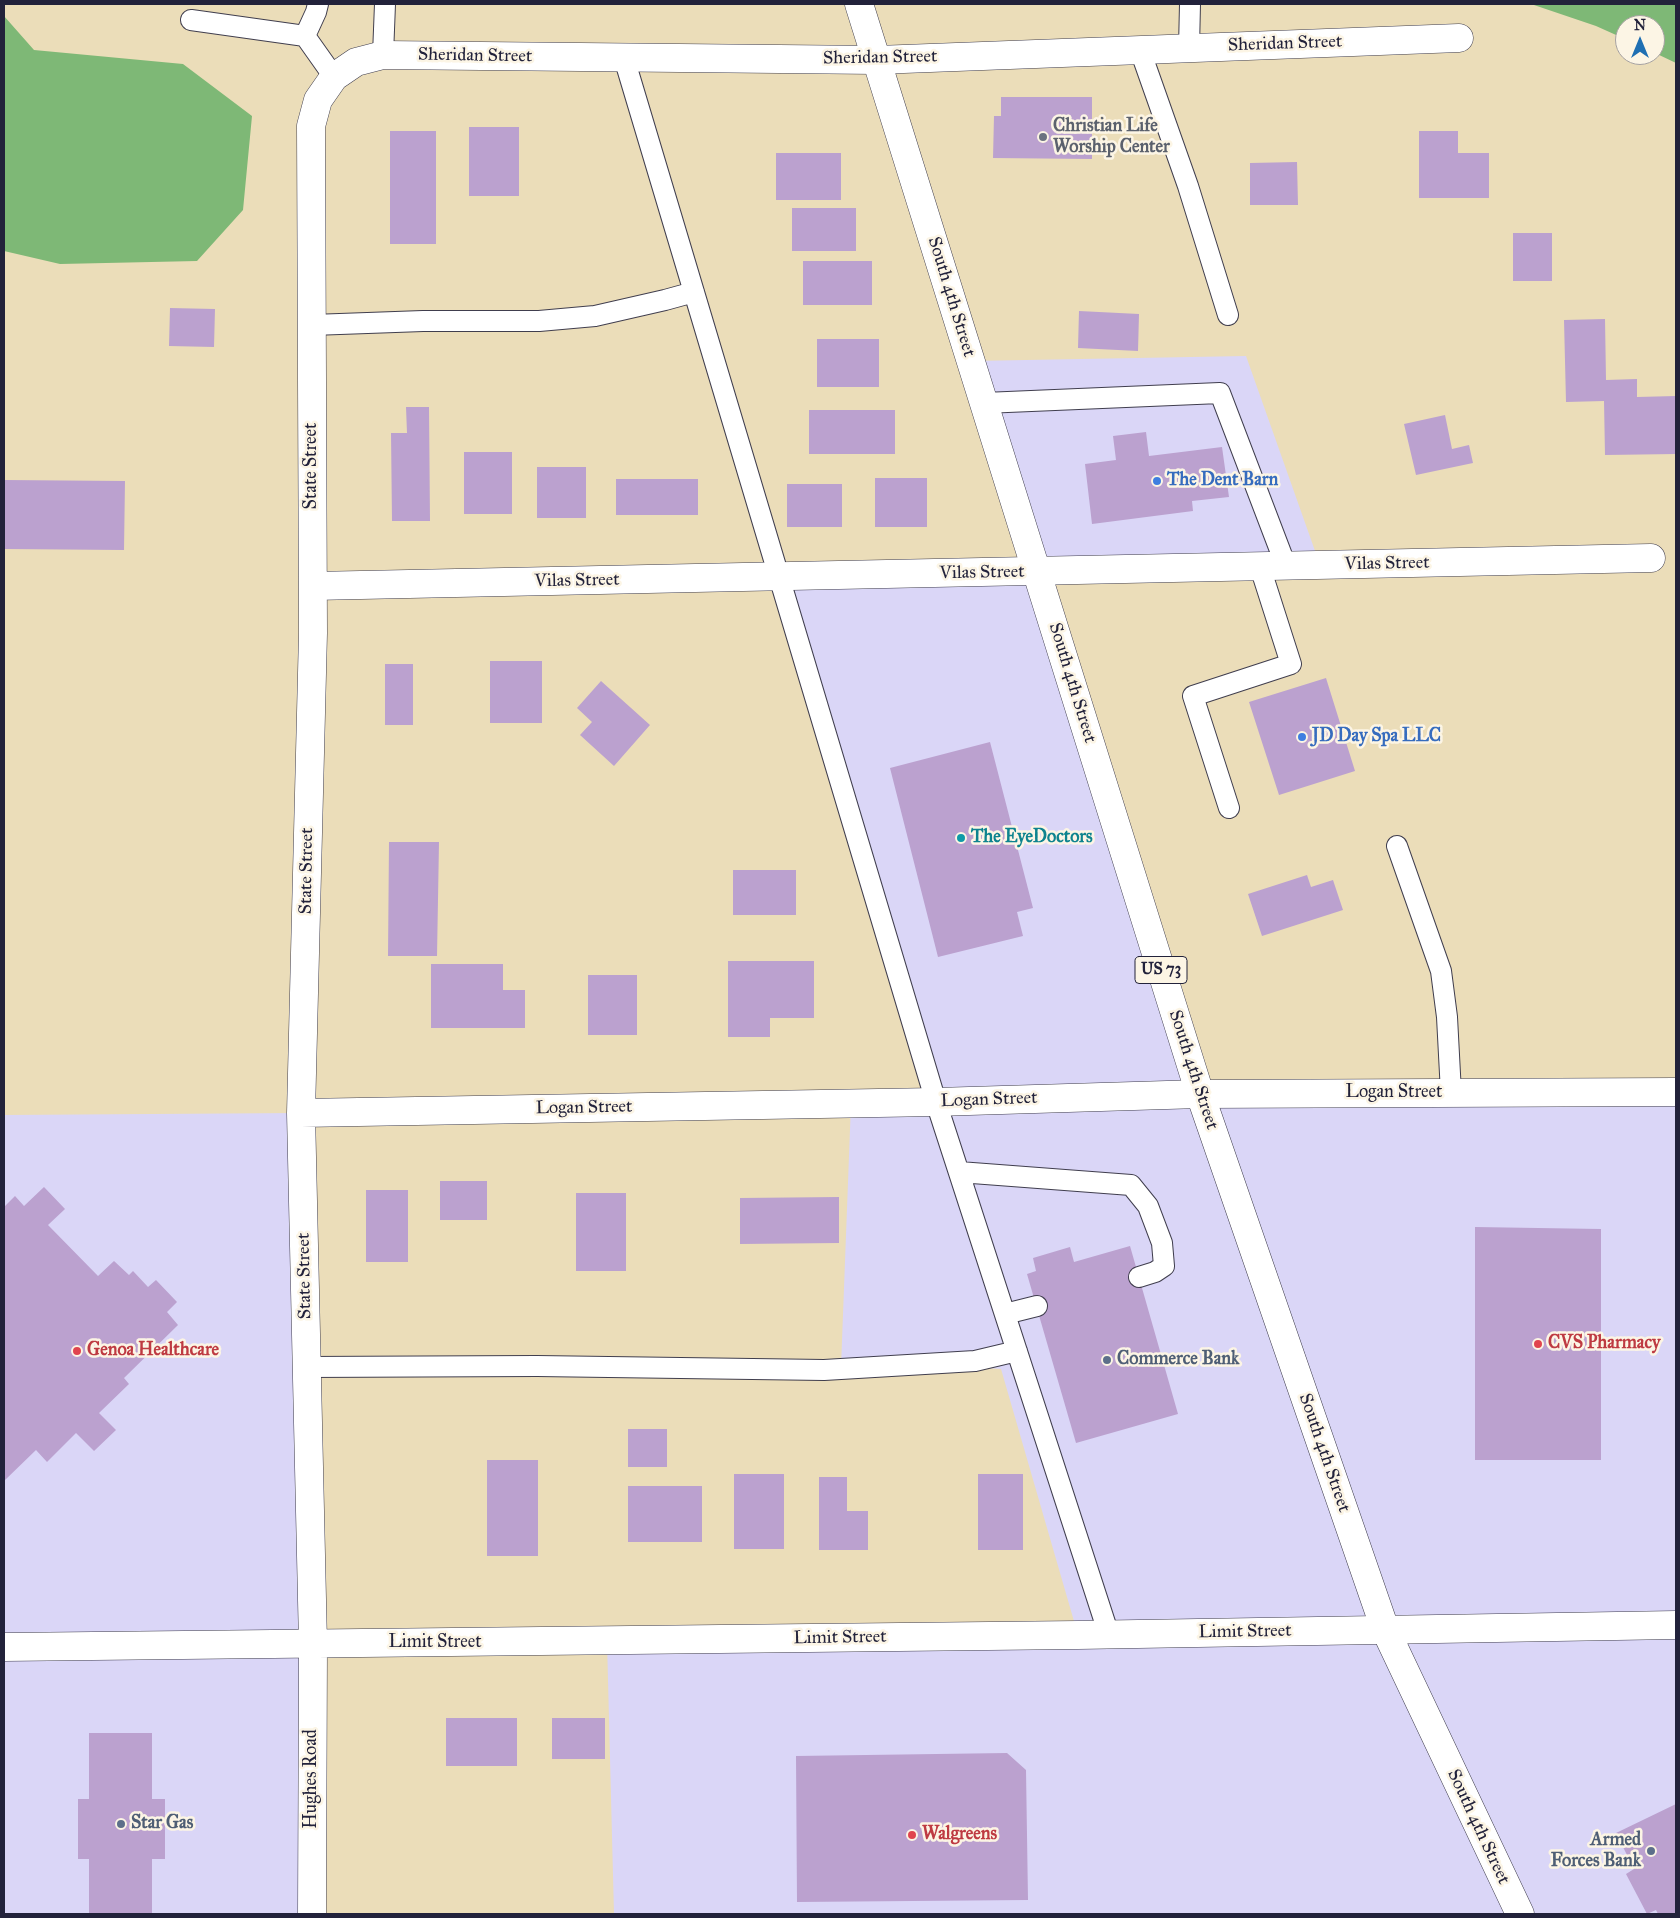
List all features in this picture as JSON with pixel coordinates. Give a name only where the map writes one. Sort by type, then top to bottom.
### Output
[{"type":"main road","name":"South 4th Street","points":[[859,4],[1200,1094],[1385,1629],[1520,1914]]},
{"type":"main road","name":"Sheridan Street","points":[[318,100],[334,77],[356,62],[383,55],[877,60],[1459,38]]},
{"type":"main road","name":"State Street","points":[[313,1644],[301,1113],[313,633],[311,126],[318,100]]},
{"type":"main road","name":"Vilas Street","points":[[313,586],[1651,558]]},
{"type":"main road","name":"Logan Street","points":[[301,1113],[936,1102],[1200,1094],[1676,1092]]},
{"type":"main road","name":"Limit Street","points":[[4,1647],[1109,1635],[1676,1625]]},
{"type":"main road","name":"Hughes Road","points":[[312,1914],[313,1644]]},
{"type":"lane","points":[[305,36],[318,4]]},
{"type":"lane","points":[[383,55],[385,4]]},
{"type":"lane","points":[[1189,48],[1190,4]]},
{"type":"lane","points":[[192,20],[305,36],[334,77]]},
{"type":"lane","points":[[1140,50],[1188,186],[1228,315]]},
{"type":"lane","points":[[624,58],[936,1102],[1109,1635]]},
{"type":"lane","points":[[312,325],[423,321],[539,321],[596,316],[694,292]]},
{"type":"lane","points":[[984,403],[1220,394],[1273,566],[1291,664],[1192,696],[1229,808]]},
{"type":"lane","points":[[1397,846],[1441,971],[1447,1017],[1451,1093]]},
{"type":"lane","points":[[959,1172],[1131,1186],[1148,1206],[1162,1243],[1164,1266],[1155,1272],[1139,1277]]},
{"type":"lane","points":[[1005,1314],[1037,1306]]},
{"type":"lane","points":[[306,1368],[537,1366],[824,1370],[975,1361],[1017,1351]]},
{"type":"shaded area","points":[[1246,356],[1320,565],[1037,571],[971,361]]},
{"type":"shaded area","points":[[1037,571],[1200,1094],[1676,1092],[1676,1914],[614,1914],[607,1641],[1078,1635],[1001,1369],[941,1365],[841,1367],[851,1103],[935,1102],[779,577]]},
{"type":"shaded area","points":[[301,1113],[312,1914],[4,1914],[4,1115]]},
{"type":"green space","points":[[1531,4],[1676,4],[1676,63],[1665,58],[1665,15],[1615,15],[1615,35],[1596,26]]},
{"type":"green space","points":[[4,16],[34,50],[183,64],[252,116],[243,210],[197,261],[60,264],[4,251]]},
{"type":"building","name":"Christian Life Worship Center","points":[[1001,97],[1092,97],[1092,159],[993,158],[994,116],[1001,116]]},
{"type":"building","points":[[469,127],[519,127],[519,196],[469,196]]},
{"type":"building","points":[[390,131],[436,131],[436,244],[390,244]]},
{"type":"building","points":[[1419,131],[1458,131],[1458,153],[1489,153],[1489,198],[1419,198]]},
{"type":"building","points":[[776,153],[841,153],[841,200],[776,200]]},
{"type":"building","points":[[1297,162],[1298,205],[1250,205],[1250,163]]},
{"type":"building","points":[[792,208],[856,208],[856,251],[792,251]]},
{"type":"building","points":[[1513,233],[1552,233],[1552,281],[1513,281]]},
{"type":"building","points":[[803,261],[872,261],[872,305],[803,305]]},
{"type":"building","points":[[170,308],[215,309],[214,347],[169,346]]},
{"type":"building","points":[[1079,311],[1139,314],[1138,351],[1078,348]]},
{"type":"building","points":[[1605,319],[1606,380],[1637,379],[1637,397],[1676,396],[1676,454],[1605,455],[1604,401],[1566,402],[1564,320]]},
{"type":"building","points":[[817,339],[879,339],[879,387],[817,387]]},
{"type":"building","points":[[406,407],[429,407],[430,521],[392,521],[391,433],[407,433]]},
{"type":"building","points":[[809,410],[895,410],[895,454],[809,454]]},
{"type":"building","points":[[1445,415],[1452,449],[1469,445],[1473,463],[1416,475],[1404,424]]},
{"type":"building","name":"The Dent Barn","points":[[1146,432],[1149,456],[1222,447],[1229,497],[1192,501],[1193,511],[1092,524],[1085,464],[1116,460],[1113,436]]},
{"type":"building","points":[[464,452],[512,452],[512,514],[464,514]]},
{"type":"building","points":[[537,467],[586,467],[586,518],[537,518]]},
{"type":"building","points":[[875,478],[927,478],[927,527],[875,527]]},
{"type":"building","points":[[616,479],[698,479],[698,515],[616,515]]},
{"type":"building","points":[[4,480],[125,481],[124,550],[4,549]]},
{"type":"building","points":[[787,484],[842,484],[842,527],[787,527]]},
{"type":"building","points":[[490,661],[542,661],[542,723],[490,723]]},
{"type":"building","points":[[385,664],[413,664],[413,725],[385,725]]},
{"type":"building","name":"JD Day Spa LLC","points":[[1326,678],[1355,771],[1279,795],[1249,702]]},
{"type":"building","points":[[601,681],[650,725],[614,766],[580,735],[592,722],[577,708]]},
{"type":"building","name":"The EyeDoctors","points":[[990,742],[1033,908],[1017,912],[1023,936],[938,957],[890,768]]},
{"type":"building","points":[[389,842],[439,842],[437,956],[388,956]]},
{"type":"building","points":[[733,870],[796,870],[796,915],[733,915]]},
{"type":"building","points":[[1307,875],[1311,887],[1333,880],[1343,910],[1262,936],[1248,894]]},
{"type":"building","points":[[728,961],[814,961],[814,1018],[770,1018],[770,1037],[728,1037]]},
{"type":"building","points":[[431,964],[503,964],[503,990],[525,990],[525,1028],[431,1028]]},
{"type":"building","points":[[588,975],[637,975],[637,1035],[588,1035]]},
{"type":"building","points":[[440,1181],[487,1181],[487,1220],[440,1220]]},
{"type":"building","name":"Genoa Healthcare","points":[[44,1187],[65,1209],[48,1225],[98,1276],[114,1261],[129,1275],[133,1271],[148,1287],[156,1280],[177,1302],[167,1312],[178,1325],[124,1378],[129,1384],[99,1413],[116,1430],[94,1451],[76,1433],[47,1462],[36,1450],[4,1481],[4,1207],[15,1196],[24,1206]]},
{"type":"building","points":[[366,1190],[408,1190],[408,1262],[366,1262]]},
{"type":"building","points":[[576,1193],[626,1193],[626,1271],[576,1271]]},
{"type":"building","points":[[839,1197],[839,1243],[740,1244],[740,1198]]},
{"type":"building","name":"CVS Pharmacy","points":[[1475,1227],[1601,1229],[1601,1460],[1475,1460]]},
{"type":"building","name":"Commerce Bank","points":[[1130,1246],[1178,1414],[1076,1443],[1027,1274],[1036,1271],[1033,1258],[1070,1247],[1074,1262]]},
{"type":"building","points":[[628,1429],[667,1429],[667,1467],[628,1467]]},
{"type":"building","points":[[487,1460],[538,1460],[538,1556],[487,1556]]},
{"type":"building","points":[[734,1474],[784,1474],[784,1549],[734,1549]]},
{"type":"building","points":[[978,1474],[1023,1474],[1023,1550],[978,1550]]},
{"type":"building","points":[[819,1477],[847,1477],[847,1511],[868,1511],[868,1550],[819,1550]]},
{"type":"building","points":[[628,1486],[702,1486],[702,1542],[628,1542]]},
{"type":"building","points":[[446,1718],[517,1718],[517,1766],[446,1766]]},
{"type":"building","points":[[552,1718],[605,1718],[605,1759],[552,1759]]},
{"type":"building","name":"Star Gas","points":[[89,1733],[152,1733],[152,1799],[165,1799],[165,1859],[152,1859],[152,1914],[89,1914],[89,1859],[78,1859],[78,1799],[89,1799]]},
{"type":"building","name":"Walgreens","points":[[1007,1753],[1026,1770],[1028,1900],[797,1902],[796,1756]]},
{"type":"building","name":"Armed Forces Bank","points":[[1676,1804],[1676,1914],[1658,1914],[1656,1910],[1647,1914],[1626,1874],[1634,1869],[1616,1833]]},
{"type":"place","name":"Christian Life Worship Center","points":[[1043,137]]},
{"type":"place","name":"The Dent Barn","points":[[1157,481]]},
{"type":"place","name":"JD Day Spa LLC","points":[[1302,737]]},
{"type":"place","name":"The EyeDoctors","points":[[961,838]]},
{"type":"place","name":"CVS Pharmacy","points":[[1538,1344]]},
{"type":"place","name":"Genoa Healthcare","points":[[77,1351]]},
{"type":"place","name":"Commerce Bank","points":[[1107,1360]]},
{"type":"place","name":"Star Gas","points":[[121,1824]]},
{"type":"place","name":"Walgreens","points":[[912,1835]]},
{"type":"place","name":"Armed Forces Bank","points":[[1651,1851]]}]
